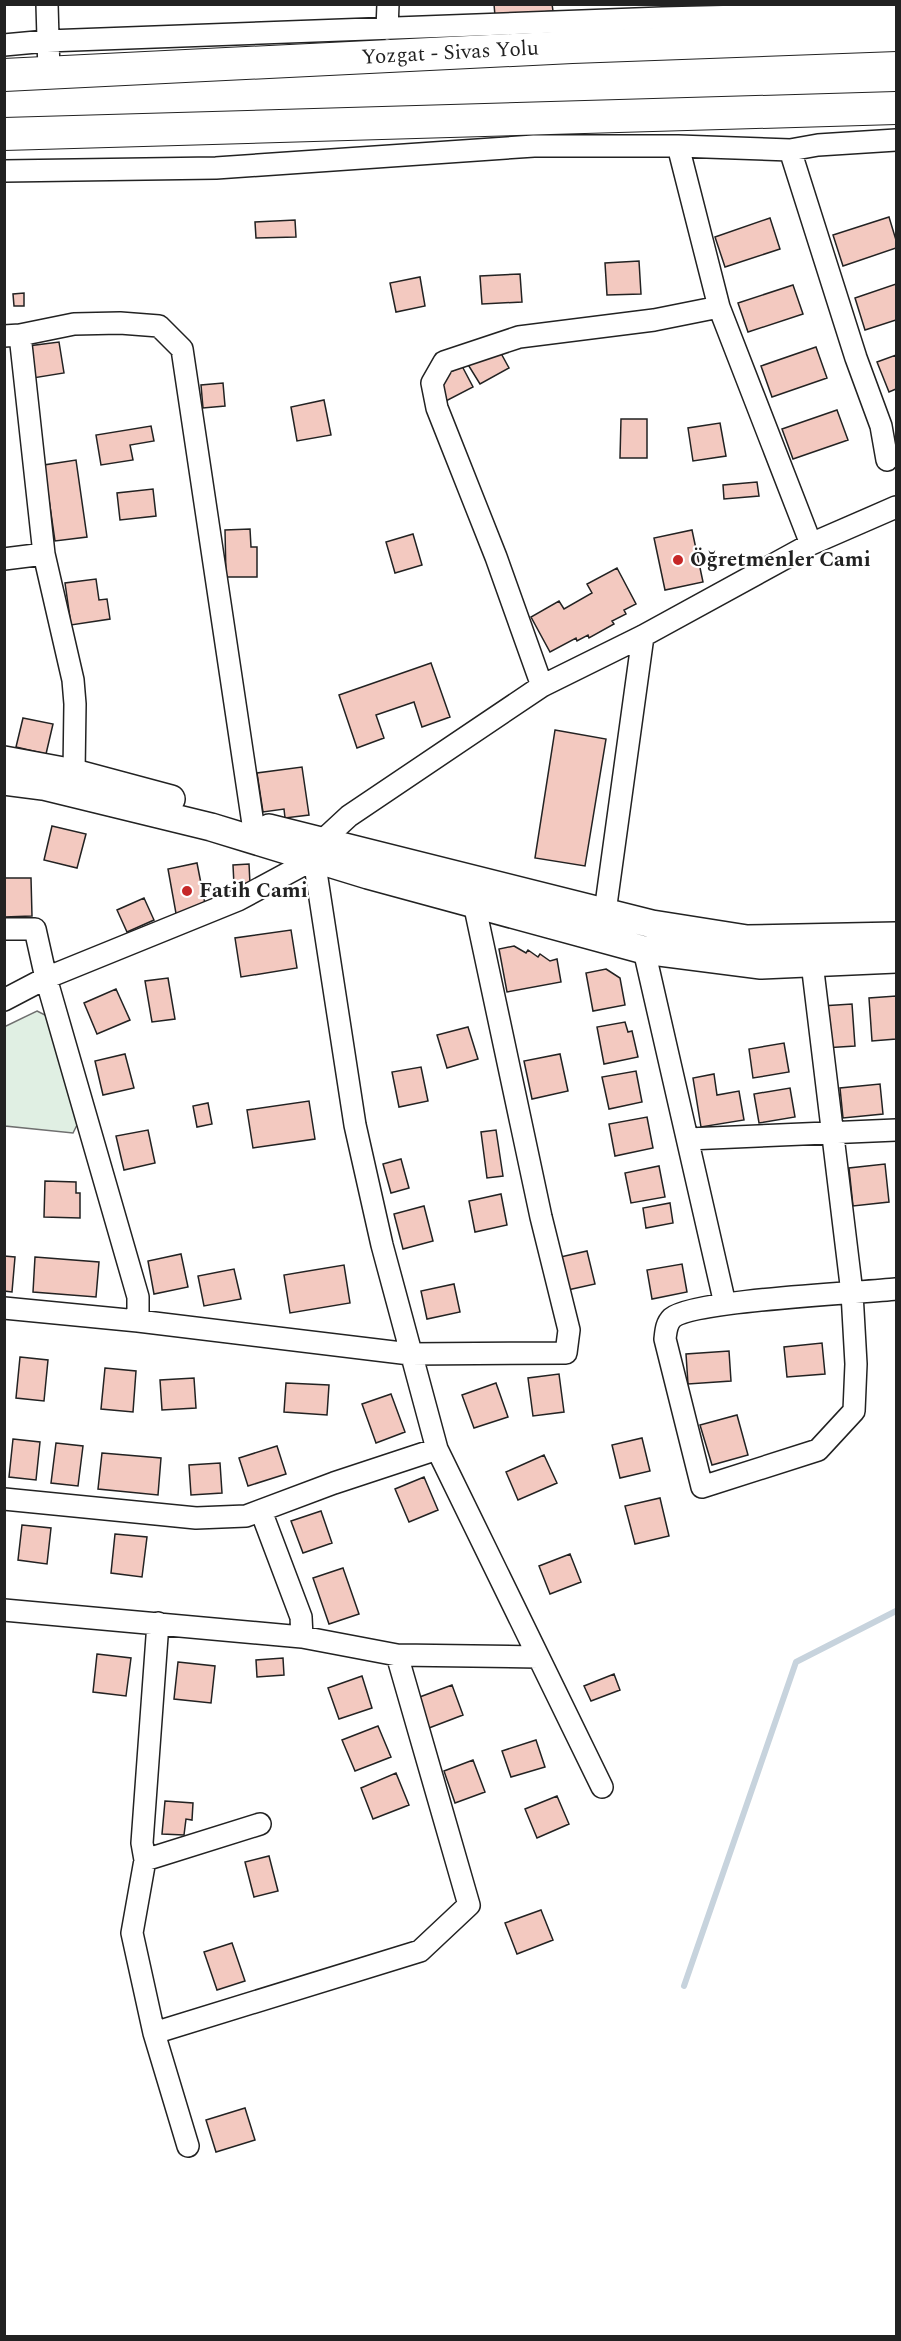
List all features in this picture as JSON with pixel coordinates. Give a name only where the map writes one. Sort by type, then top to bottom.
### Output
[{"type":"highway","name":"Yozgat - Sivas Yolu","points":[[4,75],[577,34],[897,35]]},
{"type":"highway","points":[[4,134],[897,108]]},
{"type":"main road","points":[[4,760],[74,772],[135,788],[253,824],[318,850],[474,903],[644,950],[761,965],[897,959]]},
{"type":"main road","points":[[4,781],[44,786],[652,924],[747,939],[897,936]]},
{"type":"street","points":[[47,4],[49,73]]},
{"type":"street","points":[[387,29],[388,4]]},
{"type":"street","points":[[4,45],[47,41],[387,29],[577,34],[663,11],[897,12]]},
{"type":"street","points":[[4,171],[216,168],[534,146],[678,146],[790,150],[897,140]]},
{"type":"street","points":[[678,146],[719,307],[811,544]]},
{"type":"street","points":[[790,150],[856,358],[881,426],[887,460]]},
{"type":"street","points":[[542,686],[496,557],[437,408],[432,383],[444,363],[519,338],[654,320],[719,307]]},
{"type":"street","points":[[74,772],[73,680],[44,554],[12,335],[74,324],[120,322],[159,326],[182,349],[253,824]]},
{"type":"street","points":[[4,1000],[46,978],[238,900],[318,850],[349,816],[542,686],[643,636],[811,544],[897,507]]},
{"type":"street","points":[[4,559],[44,554]]},
{"type":"street","points":[[604,912],[643,636]]},
{"type":"street","points":[[318,850],[355,1125],[382,1245],[437,1449],[602,1787]]},
{"type":"street","points":[[4,1308],[138,1321],[410,1354],[566,1353],[569,1330],[541,1217],[474,903]]},
{"type":"street","points":[[4,929],[35,929],[46,978],[138,1297],[138,1321]]},
{"type":"street","points":[[644,950],[725,1304]]},
{"type":"street","points":[[812,963],[852,1293],[856,1364],[854,1411],[818,1450],[702,1487],[665,1339],[667,1324],[673,1317],[681,1313],[725,1304],[852,1293],[897,1289]]},
{"type":"street","points":[[688,1139],[897,1130]]},
{"type":"street","points":[[4,1499],[196,1518],[246,1516],[334,1483],[437,1449]]},
{"type":"street","points":[[261,1511],[301,1617],[302,1637]]},
{"type":"street","points":[[4,1610],[302,1637],[397,1655],[538,1657]]},
{"type":"street","points":[[158,1623],[142,1843],[145,1860],[132,1933],[154,2033],[188,2146]]},
{"type":"street","points":[[154,2033],[420,1951],[469,1905],[397,1655]]},
{"type":"street","points":[[145,1860],[260,1824]]},
{"type":"green space","points":[[37,1011],[47,1016],[78,1123],[73,1133],[5,1126],[4,1027]]},
{"type":"building","points":[[494,4],[552,4],[553,11],[495,16]]},
{"type":"building","points":[[889,217],[896,248],[843,266],[833,235]]},
{"type":"building","points":[[770,218],[780,249],[725,267],[715,237]]},
{"type":"building","points":[[295,220],[296,237],[256,238],[255,222]]},
{"type":"building","points":[[639,261],[641,294],[607,295],[605,263]]},
{"type":"building","points":[[520,274],[522,302],[482,304],[480,276]]},
{"type":"building","points":[[420,277],[425,306],[396,312],[390,283]]},
{"type":"building","points":[[896,284],[896,320],[865,330],[855,298]]},
{"type":"building","points":[[793,285],[803,314],[748,332],[738,303]]},
{"type":"building","points":[[24,293],[24,306],[14,306],[13,294]]},
{"type":"building","points":[[59,342],[64,373],[33,378],[28,346]]},
{"type":"building","points":[[497,346],[509,368],[480,384],[467,363]]},
{"type":"building","points":[[816,347],[827,378],[772,397],[761,366]]},
{"type":"building","points":[[896,355],[896,389],[889,392],[877,362]]},
{"type":"building","points":[[462,366],[473,387],[444,402],[433,381]]},
{"type":"building","points":[[223,383],[225,406],[203,408],[201,385]]},
{"type":"building","points":[[324,400],[331,435],[297,441],[291,407]]},
{"type":"building","points":[[837,410],[848,440],[793,459],[782,429]]},
{"type":"building","points":[[621,419],[647,419],[647,458],[620,458]]},
{"type":"building","points":[[720,423],[726,456],[693,461],[688,428]]},
{"type":"building","points":[[151,426],[154,441],[130,445],[133,460],[101,465],[96,435]]},
{"type":"building","points":[[76,460],[87,537],[55,541],[44,465]]},
{"type":"building","points":[[757,482],[759,496],[724,499],[723,485]]},
{"type":"building","points":[[153,489],[156,516],[120,520],[117,493]]},
{"type":"building","points":[[250,529],[251,547],[257,547],[257,577],[226,577],[225,530]]},
{"type":"building","name":"Öğretmenler Cami","points":[[692,530],[703,582],[665,590],[654,538]]},
{"type":"building","points":[[413,534],[422,565],[395,573],[386,542]]},
{"type":"building","points":[[617,568],[636,604],[624,610],[626,614],[612,621],[614,624],[589,638],[588,635],[577,641],[576,638],[550,652],[531,617],[559,601],[564,609],[592,593],[587,584]]},
{"type":"building","points":[[96,579],[99,600],[107,599],[110,619],[71,625],[65,583]]},
{"type":"building","points":[[431,663],[450,717],[422,727],[414,702],[376,715],[384,738],[357,748],[339,695]]},
{"type":"building","points":[[23,718],[53,724],[46,754],[16,747]]},
{"type":"building","points":[[555,730],[606,739],[585,866],[535,858]]},
{"type":"building","points":[[302,767],[309,815],[285,818],[284,809],[263,812],[257,773]]},
{"type":"building","points":[[52,826],[86,834],[77,868],[44,860]]},
{"type":"building","name":"Fatih Cami","points":[[197,863],[207,914],[177,919],[168,869]]},
{"type":"building","points":[[249,864],[250,884],[234,885],[233,865]]},
{"type":"building","points":[[4,878],[31,878],[32,916],[4,917]]},
{"type":"building","points":[[144,898],[154,920],[127,932],[117,910]]},
{"type":"building","points":[[291,930],[297,968],[241,977],[235,938]]},
{"type":"building","points":[[514,946],[526,953],[528,950],[538,957],[540,954],[550,961],[557,959],[561,982],[507,992],[499,949]]},
{"type":"building","points":[[606,969],[620,978],[625,1005],[593,1011],[586,973]]},
{"type":"building","points":[[168,978],[175,1019],[152,1022],[145,981]]},
{"type":"building","points":[[116,989],[130,1020],[97,1034],[84,1003]]},
{"type":"building","points":[[896,996],[896,1039],[872,1041],[869,998]]},
{"type":"building","points":[[852,1004],[855,1046],[824,1048],[821,1006]]},
{"type":"building","points":[[625,1022],[628,1032],[632,1031],[638,1057],[604,1064],[597,1027]]},
{"type":"building","points":[[468,1027],[478,1059],[447,1068],[437,1035]]},
{"type":"building","points":[[784,1043],[789,1072],[753,1078],[749,1049]]},
{"type":"building","points":[[125,1054],[134,1088],[103,1095],[95,1061]]},
{"type":"building","points":[[560,1054],[568,1091],[532,1099],[524,1061]]},
{"type":"building","points":[[421,1067],[428,1101],[399,1107],[392,1072]]},
{"type":"building","points":[[636,1071],[642,1102],[609,1109],[602,1077]]},
{"type":"building","points":[[714,1074],[717,1095],[739,1091],[744,1120],[701,1127],[693,1078]]},
{"type":"building","points":[[880,1084],[883,1114],[843,1118],[840,1088]]},
{"type":"building","points":[[790,1088],[795,1117],[759,1123],[754,1094]]},
{"type":"building","points":[[309,1101],[315,1139],[253,1148],[247,1110]]},
{"type":"building","points":[[208,1103],[212,1124],[197,1127],[193,1106]]},
{"type":"building","points":[[647,1117],[653,1148],[615,1156],[609,1124]]},
{"type":"building","points":[[148,1130],[155,1163],[124,1170],[116,1136]]},
{"type":"building","points":[[496,1130],[503,1176],[487,1178],[481,1132]]},
{"type":"building","points":[[401,1159],[409,1188],[391,1193],[383,1164]]},
{"type":"building","points":[[885,1164],[889,1202],[853,1206],[849,1168]]},
{"type":"building","points":[[659,1166],[665,1197],[631,1203],[625,1173]]},
{"type":"building","points":[[45,1181],[76,1182],[76,1193],[80,1193],[80,1218],[44,1217]]},
{"type":"building","points":[[501,1194],[507,1225],[475,1232],[469,1201]]},
{"type":"building","points":[[670,1203],[673,1223],[646,1228],[643,1208]]},
{"type":"building","points":[[424,1206],[433,1241],[403,1249],[394,1214]]},
{"type":"building","points":[[587,1251],[595,1284],[563,1291],[556,1258]]},
{"type":"building","points":[[181,1254],[188,1287],[154,1294],[148,1261]]},
{"type":"building","points":[[4,1256],[15,1257],[12,1292],[4,1291]]},
{"type":"building","points":[[35,1257],[99,1262],[96,1297],[33,1292]]},
{"type":"building","points":[[682,1264],[687,1292],[652,1299],[647,1270]]},
{"type":"building","points":[[344,1265],[350,1303],[290,1313],[284,1275]]},
{"type":"building","points":[[234,1269],[241,1299],[204,1306],[198,1276]]},
{"type":"building","points":[[454,1284],[460,1312],[427,1319],[421,1291]]},
{"type":"building","points":[[822,1343],[825,1374],[787,1377],[784,1347]]},
{"type":"building","points":[[729,1351],[731,1381],[688,1384],[686,1354]]},
{"type":"building","points":[[20,1357],[48,1360],[44,1401],[16,1398]]},
{"type":"building","points":[[105,1368],[136,1371],[133,1412],[101,1409]]},
{"type":"building","points":[[559,1374],[564,1412],[533,1416],[528,1378]]},
{"type":"building","points":[[194,1378],[196,1408],[162,1410],[160,1380]]},
{"type":"building","points":[[286,1383],[329,1385],[327,1415],[284,1412]]},
{"type":"building","points":[[496,1383],[508,1417],[474,1428],[462,1395]]},
{"type":"building","points":[[391,1394],[405,1432],[376,1443],[362,1404]]},
{"type":"building","points":[[737,1415],[748,1455],[712,1465],[700,1425]]},
{"type":"building","points":[[642,1438],[650,1471],[620,1478],[612,1445]]},
{"type":"building","points":[[13,1439],[40,1442],[36,1480],[9,1477]]},
{"type":"building","points":[[56,1443],[83,1446],[78,1486],[51,1483]]},
{"type":"building","points":[[277,1446],[286,1474],[248,1486],[239,1458]]},
{"type":"building","points":[[102,1453],[161,1458],[158,1495],[98,1489]]},
{"type":"building","points":[[544,1455],[557,1483],[518,1500],[506,1472]]},
{"type":"building","points":[[220,1463],[222,1493],[191,1495],[189,1465]]},
{"type":"building","points":[[424,1477],[438,1510],[409,1522],[395,1489]]},
{"type":"building","points":[[660,1498],[669,1536],[635,1544],[625,1506]]},
{"type":"building","points":[[321,1511],[332,1543],[303,1553],[291,1521]]},
{"type":"building","points":[[22,1525],[51,1528],[47,1564],[18,1560]]},
{"type":"building","points":[[115,1534],[147,1537],[142,1577],[111,1573]]},
{"type":"building","points":[[570,1554],[581,1582],[550,1594],[539,1566]]},
{"type":"building","points":[[343,1568],[359,1614],[329,1624],[313,1578]]},
{"type":"building","points":[[97,1654],[131,1658],[126,1696],[93,1692]]},
{"type":"building","points":[[283,1658],[284,1675],[257,1677],[256,1660]]},
{"type":"building","points":[[178,1662],[215,1666],[211,1703],[174,1699]]},
{"type":"building","points":[[614,1674],[620,1690],[591,1701],[584,1686]]},
{"type":"building","points":[[362,1676],[372,1708],[339,1719],[328,1688]]},
{"type":"building","points":[[452,1685],[463,1715],[429,1728],[417,1698]]},
{"type":"building","points":[[378,1726],[391,1757],[355,1771],[342,1740]]},
{"type":"building","points":[[536,1740],[545,1767],[511,1777],[502,1751]]},
{"type":"building","points":[[473,1760],[485,1792],[455,1803],[444,1771]]},
{"type":"building","points":[[396,1773],[409,1805],[373,1819],[361,1788]]},
{"type":"building","points":[[557,1796],[569,1824],[537,1838],[525,1809]]},
{"type":"building","points":[[165,1801],[193,1803],[192,1820],[186,1819],[184,1835],[162,1834]]},
{"type":"building","points":[[269,1856],[278,1891],[254,1897],[245,1862]]},
{"type":"building","points":[[541,1910],[553,1940],[517,1954],[505,1923]]},
{"type":"building","points":[[232,1943],[245,1981],[217,1990],[204,1952]]},
{"type":"building","points":[[245,2108],[255,2140],[216,2152],[206,2120]]},
{"type":"waterway","points":[[684,1986],[796,1662],[896,1611]]},
{"type":"place","name":"Öğretmenler Cami","points":[[678,560]]},
{"type":"place","name":"Fatih Cami","points":[[187,891]]}]
